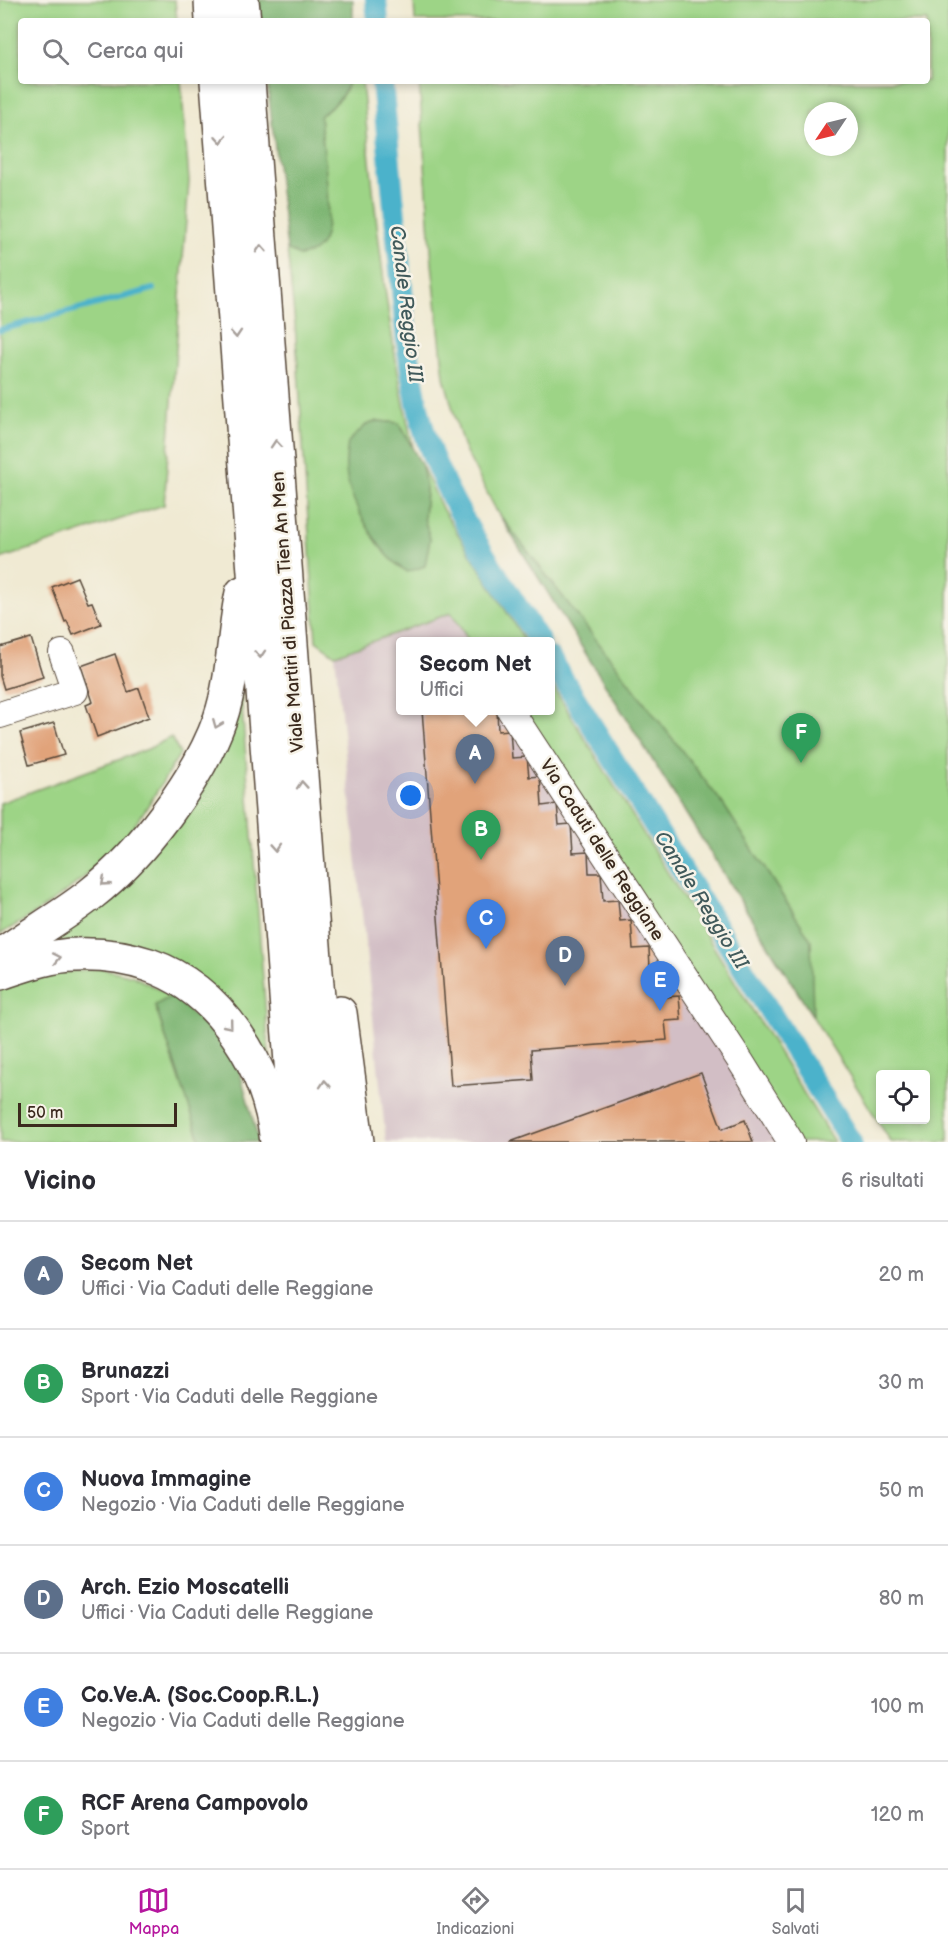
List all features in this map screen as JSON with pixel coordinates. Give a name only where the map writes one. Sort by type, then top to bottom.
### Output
[{"type":"highway","points":[[211,0],[212,18]]},
{"type":"highway","points":[[242,0],[244,18]]},
{"type":"highway","name":"Viale Martiri di Piazza Tien An Men","points":[[217,84],[297,1142]]},
{"type":"highway","name":"Viale Martiri di Piazza Tien An Men","points":[[248,84],[329,1142]]},
{"type":"highway","points":[[0,956],[55,920],[109,880],[180,794],[203,756],[220,719],[229,684],[239,605],[252,544]]},
{"type":"highway","points":[[305,824],[332,952],[357,1142]]},
{"type":"highway","points":[[0,973],[39,961],[73,955],[107,955],[151,965],[179,980],[208,1000],[231,1027],[253,1061],[266,1094],[276,1129],[277,1142]]},
{"type":"street","points":[[0,715],[75,691],[62,653]]},
{"type":"street","name":"Via Caduti delle Reggiane","points":[[513,715],[735,1052],[790,1142]]},
{"type":"shaded area","points":[[451,613],[466,637],[396,637],[396,715],[515,715],[786,1142],[386,1142],[335,655]]},
{"type":"green space","points":[[0,0],[175,0],[177,18],[18,18],[18,84],[181,84],[189,181],[164,505],[0,559]]},
{"type":"green space","points":[[258,0],[353,0],[353,18],[260,18]]},
{"type":"green space","points":[[414,0],[948,0],[948,1142],[891,1142],[880,1124],[930,1124],[930,1070],[876,1070],[876,1118],[496,510],[463,446],[444,377],[432,263],[419,84],[930,84],[930,18],[415,18]]},
{"type":"green space","points":[[267,84],[347,84],[341,97],[320,116],[328,199],[326,231],[322,242],[315,250],[299,256],[287,249]]},
{"type":"green space","points":[[347,84],[362,84],[388,311],[413,447],[399,423],[378,421],[366,425],[373,534],[398,566],[430,539],[424,518],[426,489],[422,466],[443,510],[522,637],[466,637],[451,613],[335,655],[316,641],[295,324],[287,249],[300,256],[323,241],[328,208],[320,116],[341,97]]},
{"type":"green space","points":[[378,421],[399,423],[422,466],[426,489],[424,518],[430,539],[425,566],[408,572],[397,565],[377,542],[360,512],[348,483],[346,456],[348,442],[366,425]]},
{"type":"green space","points":[[496,510],[723,804],[811,940],[813,1016]]},
{"type":"green space","points":[[240,681],[271,1081],[211,987],[28,949],[103,899]]},
{"type":"green space","points":[[555,690],[834,1142],[789,1142],[516,715],[555,715]]},
{"type":"green space","points":[[171,737],[180,754],[145,810],[121,842],[94,869],[64,893],[33,915],[0,934],[0,803],[148,749]]},
{"type":"green space","points":[[101,968],[133,976],[172,996],[155,1006],[201,1142],[0,1142],[0,988],[17,978]]},
{"type":"green space","points":[[172,996],[215,1034],[240,1072],[259,1142],[201,1142],[155,1005]]},
{"type":"building","points":[[77,577],[88,603],[92,602],[101,624],[73,635],[67,621],[65,622],[52,587]]},
{"type":"building","points":[[31,638],[43,677],[4,689],[0,676],[0,647]]},
{"type":"building","points":[[115,654],[128,692],[139,688],[149,717],[97,737],[86,705],[93,702],[81,666]]},
{"type":"building","points":[[422,715],[497,715],[498,731],[510,730],[512,758],[527,757],[529,777],[540,776],[542,806],[557,804],[559,825],[571,824],[573,853],[588,852],[589,873],[601,873],[603,901],[618,900],[620,921],[631,920],[633,949],[649,948],[650,968],[662,967],[664,997],[679,996],[681,1020],[665,1021],[667,1040],[531,1050],[533,1080],[451,1086]]},
{"type":"building","points":[[54,723],[64,755],[29,765],[20,733]]},
{"type":"building","points":[[701,1073],[722,1129],[745,1120],[753,1142],[510,1142]]},
{"type":"waterway","name":"Canale Reggio III","points":[[376,0],[378,18]]},
{"type":"waterway","name":"Canale Reggio III","points":[[382,84],[407,342],[422,424],[432,456],[461,515],[537,637]]},
{"type":"waterway","points":[[0,330],[153,289]]},
{"type":"waterway","name":"Canale Reggio III","points":[[555,666],[851,1142]]},
{"type":"place","name":"RCF Arena Campovolo","points":[[801,763]]},
{"type":"place","name":"Secom Net","points":[[475,784]]},
{"type":"place","name":"Brunazzi","points":[[481,860]]},
{"type":"place","name":"Nuova Immagine","points":[[486,949]]},
{"type":"place","name":"Arch. Ezio Moscatelli","points":[[565,986]]},
{"type":"place","name":"Co.Ve.A. (Soc.Coop.R.L.)","points":[[660,1011]]}]
